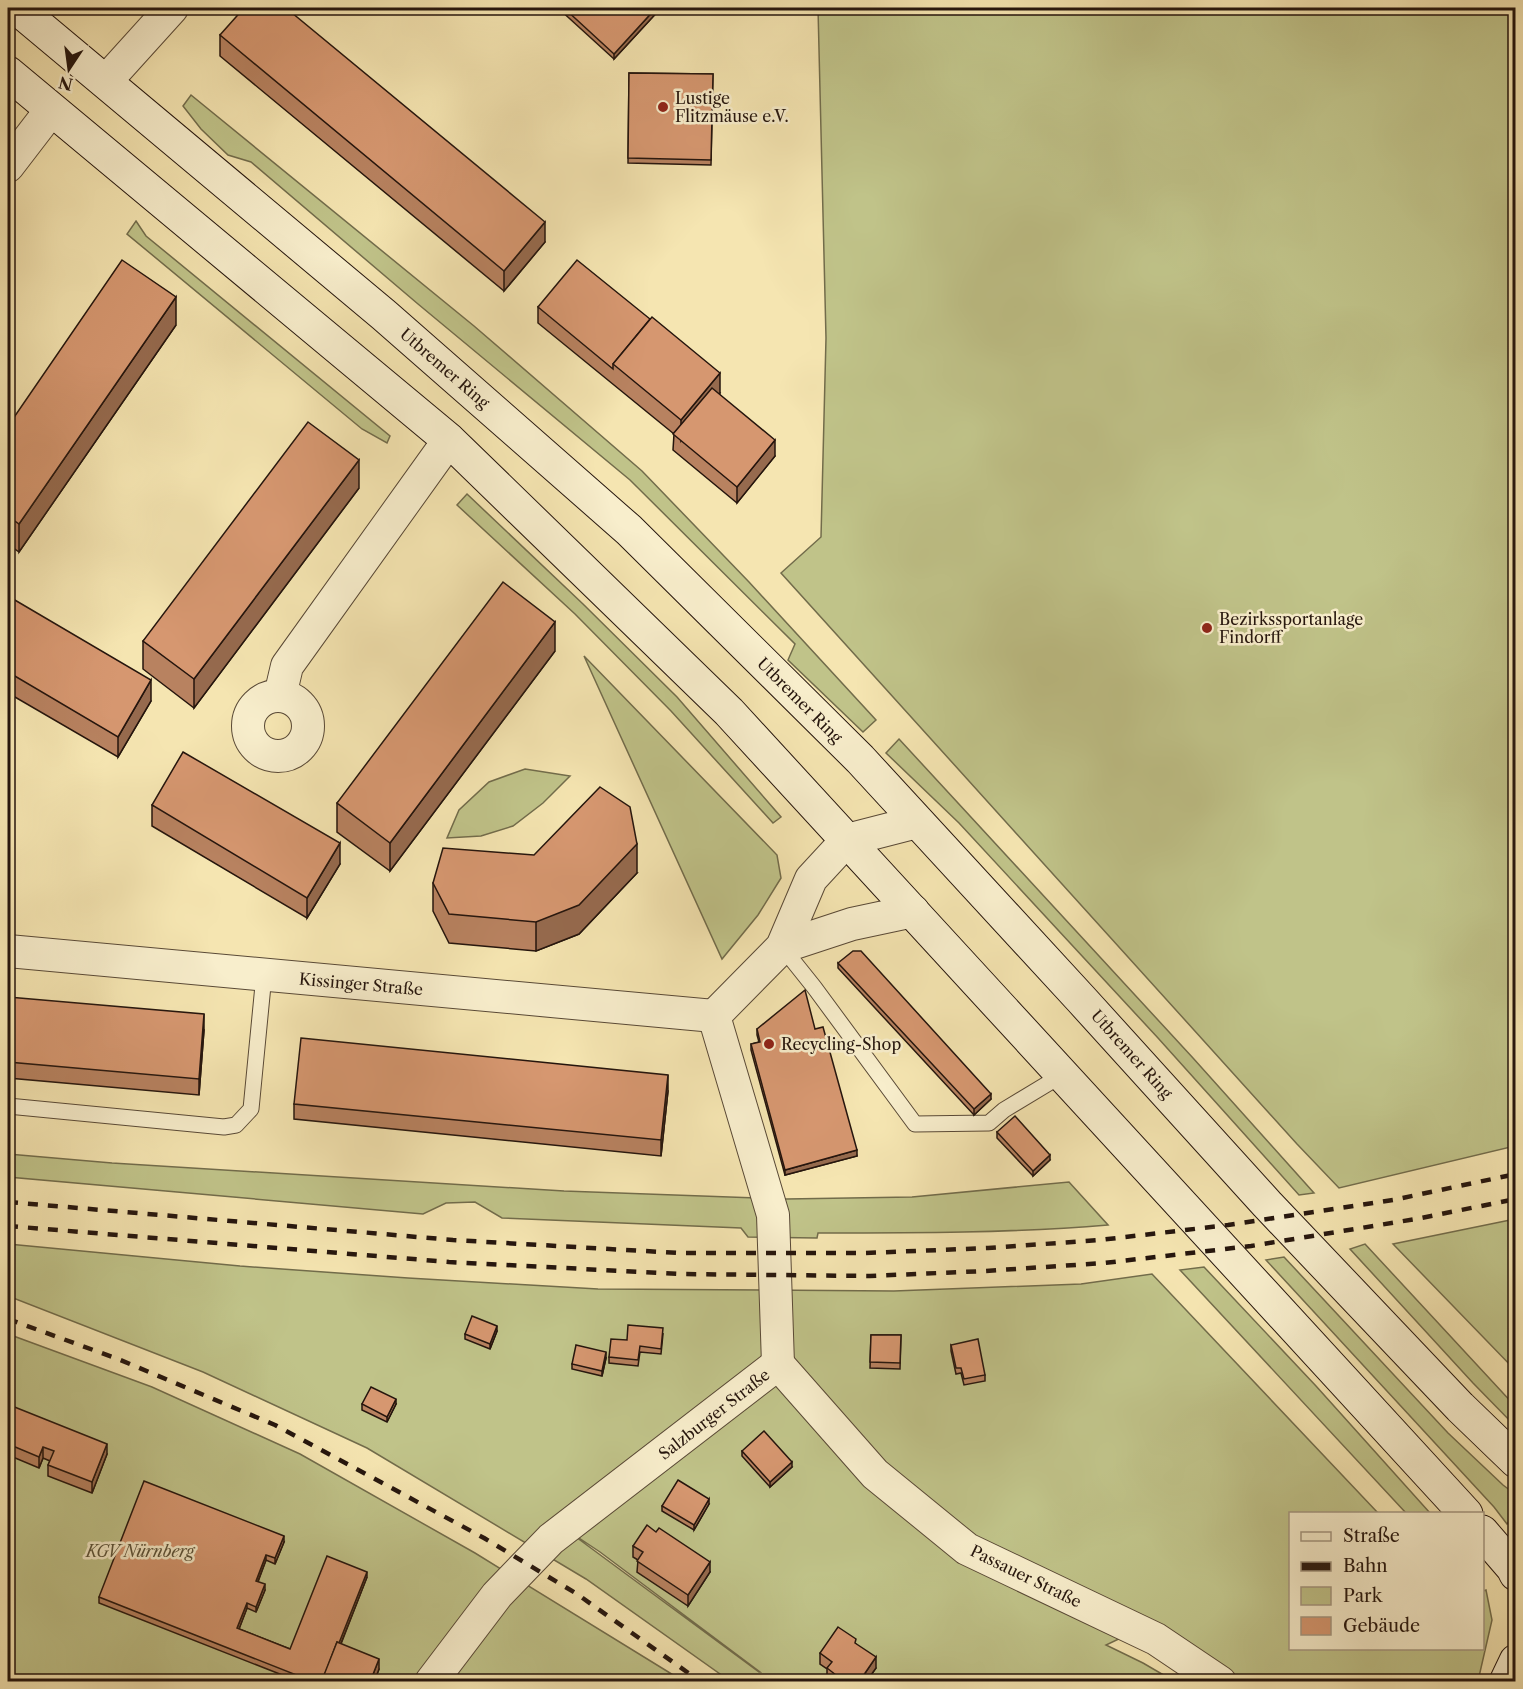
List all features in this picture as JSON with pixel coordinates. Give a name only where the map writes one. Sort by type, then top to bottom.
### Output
[{"type":"main road","name":"Utbremer Ring","points":[[17,8],[384,315],[629,530],[860,759],[1074,990],[1267,1204],[1460,1407],[1515,1461]]},
{"type":"main road","points":[[8,73],[449,440],[729,712],[1464,1512]]},
{"type":"main road","points":[[1484,1534],[1513,1568],[1515,1574]]},
{"type":"main road","points":[[1506,1682],[1515,1661]]},
{"type":"street","points":[[106,81],[172,8]]},
{"type":"street","points":[[8,166],[51,110]]},
{"type":"street","points":[[280,696],[287,666],[449,440]]},
{"type":"street","points":[[714,1016],[782,947],[812,879],[848,840],[918,822]]},
{"type":"street","points":[[782,947],[852,924],[913,911]]},
{"type":"street","name":"Kissinger Straße","points":[[8,951],[714,1016]]},
{"type":"street","name":"Salzburger Straße","points":[[431,1682],[496,1595],[551,1539],[778,1364],[773,1215],[714,1016]]},
{"type":"street","name":"Passauer Straße","points":[[778,1364],[875,1474],[967,1549],[1156,1639],[1220,1682]]},
{"type":"lane","points":[[782,947],[915,1124],[989,1123],[1004,1110],[1062,1075]]},
{"type":"lane","points":[[8,1106],[224,1127],[236,1125],[251,1109],[264,975]]},
{"type":"green space","name":"Bezirkssportanlage Findorff","points":[[818,8],[1515,8],[1515,1146],[1339,1188],[781,573],[821,537],[826,338]]},
{"type":"green space","points":[[191,95],[474,326],[642,471],[749,582],[876,720],[863,732],[788,660],[795,644],[630,480],[251,162],[228,155],[201,129],[183,106]]},
{"type":"green space","points":[[136,221],[146,236],[390,436],[387,443],[362,429],[127,234]]},
{"type":"green space","points":[[467,494],[677,697],[781,817],[773,823],[671,711],[575,614],[457,505]]},
{"type":"green space","points":[[584,656],[777,855],[781,878],[758,915],[722,959]]},
{"type":"green space","points":[[899,739],[1314,1193],[1299,1195],[1158,1038],[959,823],[886,753]]},
{"type":"green space","points":[[525,769],[570,776],[543,803],[513,826],[481,836],[447,838],[459,810],[489,782]]},
{"type":"green space","points":[[8,1154],[112,1163],[564,1191],[786,1199],[912,1197],[1069,1182],[1108,1225],[1000,1231],[818,1233],[817,1238],[748,1237],[741,1228],[502,1218],[475,1202],[446,1203],[423,1214],[8,1177]]},
{"type":"green space","points":[[1516,1219],[1515,1370],[1393,1244]]},
{"type":"green space","points":[[8,1244],[240,1266],[598,1289],[894,1291],[1081,1284],[1152,1274],[1377,1512],[1289,1512],[1289,1650],[1484,1650],[1484,1591],[1486,1590],[1492,1620],[1478,1681],[1231,1681],[1150,1624],[1106,1645],[1174,1681],[730,1681],[586,1579],[367,1448],[203,1372],[8,1296]],"holes":[[[561,1526],[600,1552],[759,1672]]]},
{"type":"green space","points":[[1365,1244],[1515,1406],[1515,1426],[1350,1249]]},
{"type":"green space","points":[[1284,1257],[1448,1433],[1515,1494],[1515,1514],[1507,1524],[1494,1507],[1266,1260]]},
{"type":"green space","points":[[1204,1267],[1316,1386],[1429,1512],[1405,1512],[1180,1270]]},
{"type":"green space","name":"KGV Nürnberg","points":[[8,1334],[152,1387],[300,1454],[475,1553],[682,1681],[8,1681]]},
{"type":"building","points":[[244,8],[286,8],[545,222],[504,271],[220,35]]},
{"type":"building","points":[[564,8],[656,8],[614,54]]},
{"type":"building","points":[[629,73],[713,74],[711,160],[628,158]]},
{"type":"building","points":[[122,260],[176,297],[19,524],[8,516],[8,426]]},
{"type":"building","points":[[577,260],[650,319],[613,364],[613,369],[538,307]]},
{"type":"building","points":[[652,317],[720,373],[681,420],[613,364]]},
{"type":"building","points":[[712,388],[775,440],[737,487],[673,434]]},
{"type":"building","points":[[308,422],[359,460],[194,679],[143,641]]},
{"type":"building","points":[[503,582],[555,622],[390,843],[337,803]]},
{"type":"building","points":[[8,596],[151,680],[118,737],[8,672]]},
{"type":"building","points":[[183,752],[340,843],[307,898],[152,805]]},
{"type":"building","points":[[600,787],[630,807],[637,844],[579,905],[536,922],[449,914],[433,883],[443,848],[534,855]]},
{"type":"building","points":[[853,951],[861,951],[991,1094],[974,1109],[838,963]]},
{"type":"building","points":[[805,990],[815,1029],[823,1027],[857,1150],[785,1170],[751,1044],[760,1042],[757,1029]]},
{"type":"building","points":[[8,997],[204,1014],[199,1079],[8,1062]]},
{"type":"building","points":[[301,1038],[668,1075],[661,1140],[294,1104]]},
{"type":"building","points":[[1015,1116],[1050,1155],[1033,1171],[997,1132]]},
{"type":"building","points":[[472,1316],[497,1326],[490,1344],[465,1334]]},
{"type":"building","points":[[628,1325],[663,1328],[661,1349],[640,1346],[638,1360],[609,1357],[611,1339],[627,1340]]},
{"type":"building","points":[[871,1335],[901,1335],[900,1363],[870,1362]]},
{"type":"building","points":[[978,1339],[985,1375],[964,1379],[961,1368],[956,1368],[951,1345]]},
{"type":"building","points":[[576,1345],[606,1352],[602,1371],[572,1364]]},
{"type":"building","points":[[371,1387],[396,1399],[387,1417],[362,1404]]},
{"type":"building","points":[[12,1406],[107,1444],[92,1482],[48,1465],[54,1451],[43,1447],[39,1457],[8,1444],[8,1418]]},
{"type":"building","points":[[764,1431],[792,1462],[770,1482],[742,1451]]},
{"type":"building","points":[[678,1480],[709,1499],[694,1525],[662,1506]]},
{"type":"building","points":[[144,1481],[284,1536],[275,1558],[266,1555],[256,1581],[265,1584],[256,1607],[247,1603],[237,1628],[290,1649],[327,1556],[367,1572],[322,1682],[314,1682],[99,1597]]},
{"type":"building","points":[[647,1525],[656,1532],[659,1528],[710,1562],[688,1595],[637,1561],[643,1552],[633,1546]]},
{"type":"building","points":[[838,1627],[856,1639],[855,1643],[876,1657],[859,1682],[845,1682],[827,1668],[832,1662],[820,1653]]},
{"type":"building","points":[[337,1642],[379,1659],[370,1682],[322,1680]]},
{"type":"railway","points":[[8,1202],[453,1240],[679,1253],[866,1253],[1100,1240],[1228,1225],[1393,1200],[1516,1174]]},
{"type":"railway","points":[[8,1226],[449,1262],[680,1274],[870,1276],[1104,1263],[1251,1246],[1416,1219],[1516,1199]]},
{"type":"railway","points":[[8,1319],[118,1359],[275,1425],[484,1538],[577,1594],[701,1682]]},
{"type":"place","name":"Lustige Flitzmäuse e.V.","points":[[663,107]]},
{"type":"place","name":"Bezirkssportanlage Findorff","points":[[1207,628]]},
{"type":"place","name":"Recycling-Shop","points":[[769,1044]]}]
